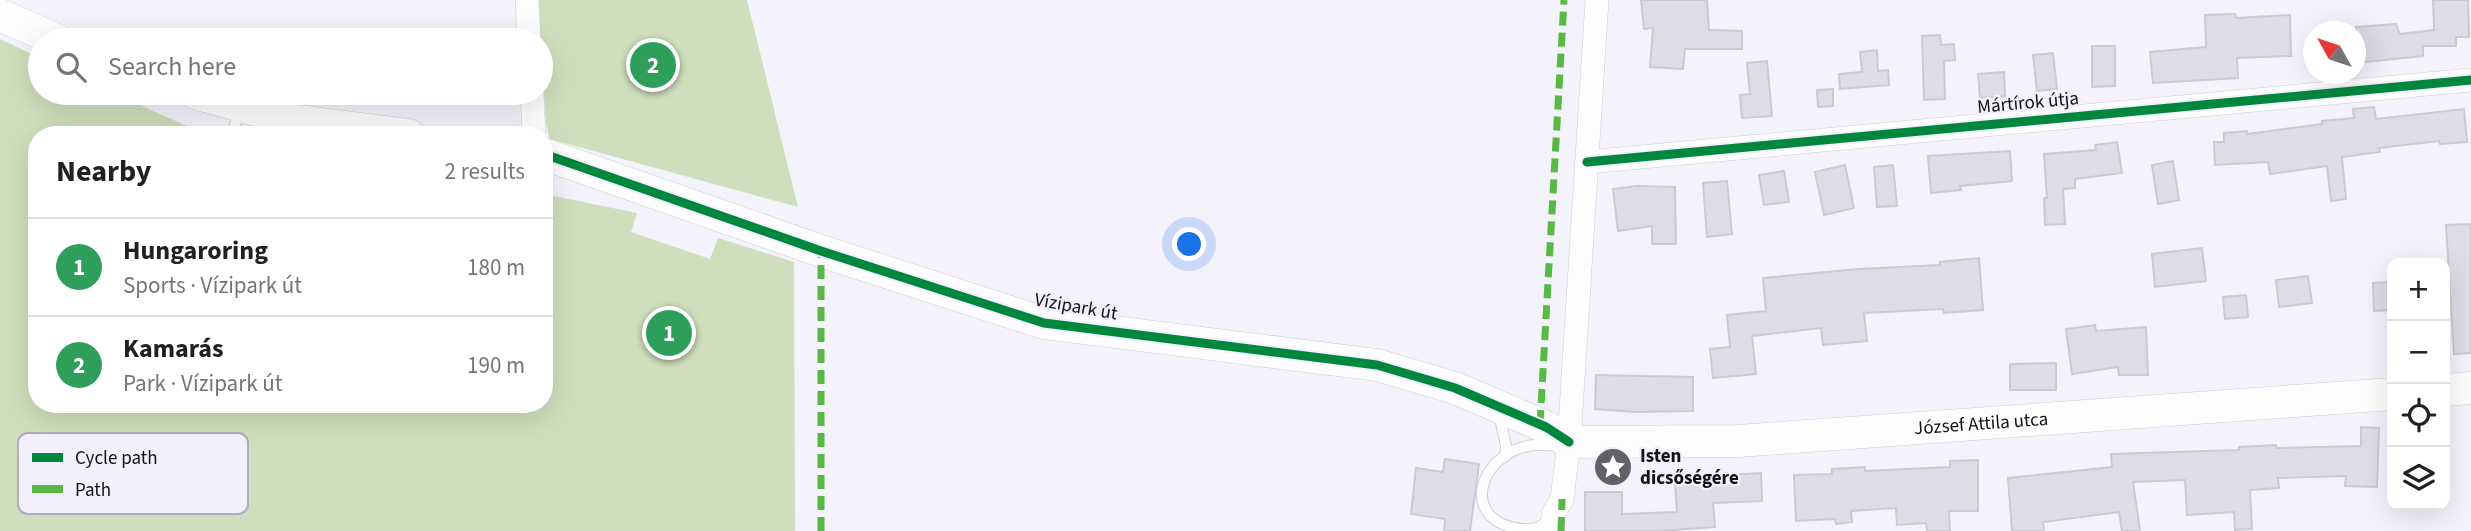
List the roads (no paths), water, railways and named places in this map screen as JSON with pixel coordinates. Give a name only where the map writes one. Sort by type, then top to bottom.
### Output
[{"type":"street","points":[[527,0],[528,28]]},
{"type":"street","points":[[1553,522],[1562,499],[1569,442],[1597,0]]},
{"type":"street","points":[[0,15],[30,28]]},
{"type":"street","name":"Mártírok útja","points":[[1587,162],[2471,80]]},
{"type":"street","points":[[213,105],[236,120],[291,120],[338,126]]},
{"type":"street","points":[[532,105],[533,126]]},
{"type":"street","name":"Vízipark út","points":[[553,156],[821,251],[1044,323],[1377,365],[1455,388],[1546,427],[1569,442]]},
{"type":"street","points":[[2450,390],[2471,388]]},
{"type":"street","name":"József Attila utca","points":[[1569,442],[1738,441],[2387,394]]},
{"type":"lane","points":[[1494,404],[1501,416],[1505,457]]},
{"type":"lane","points":[[1553,522],[1535,530],[1512,528],[1489,516],[1481,493],[1483,482],[1487,471],[1505,457],[1532,445],[1560,446],[1569,442]]},
{"type":"place","name":"Kamarás","points":[[653,65]]},
{"type":"place","name":"Hungaroring","points":[[669,333]]},
{"type":"place","name":"Isten dicsőségére","points":[[1613,467]]}]
